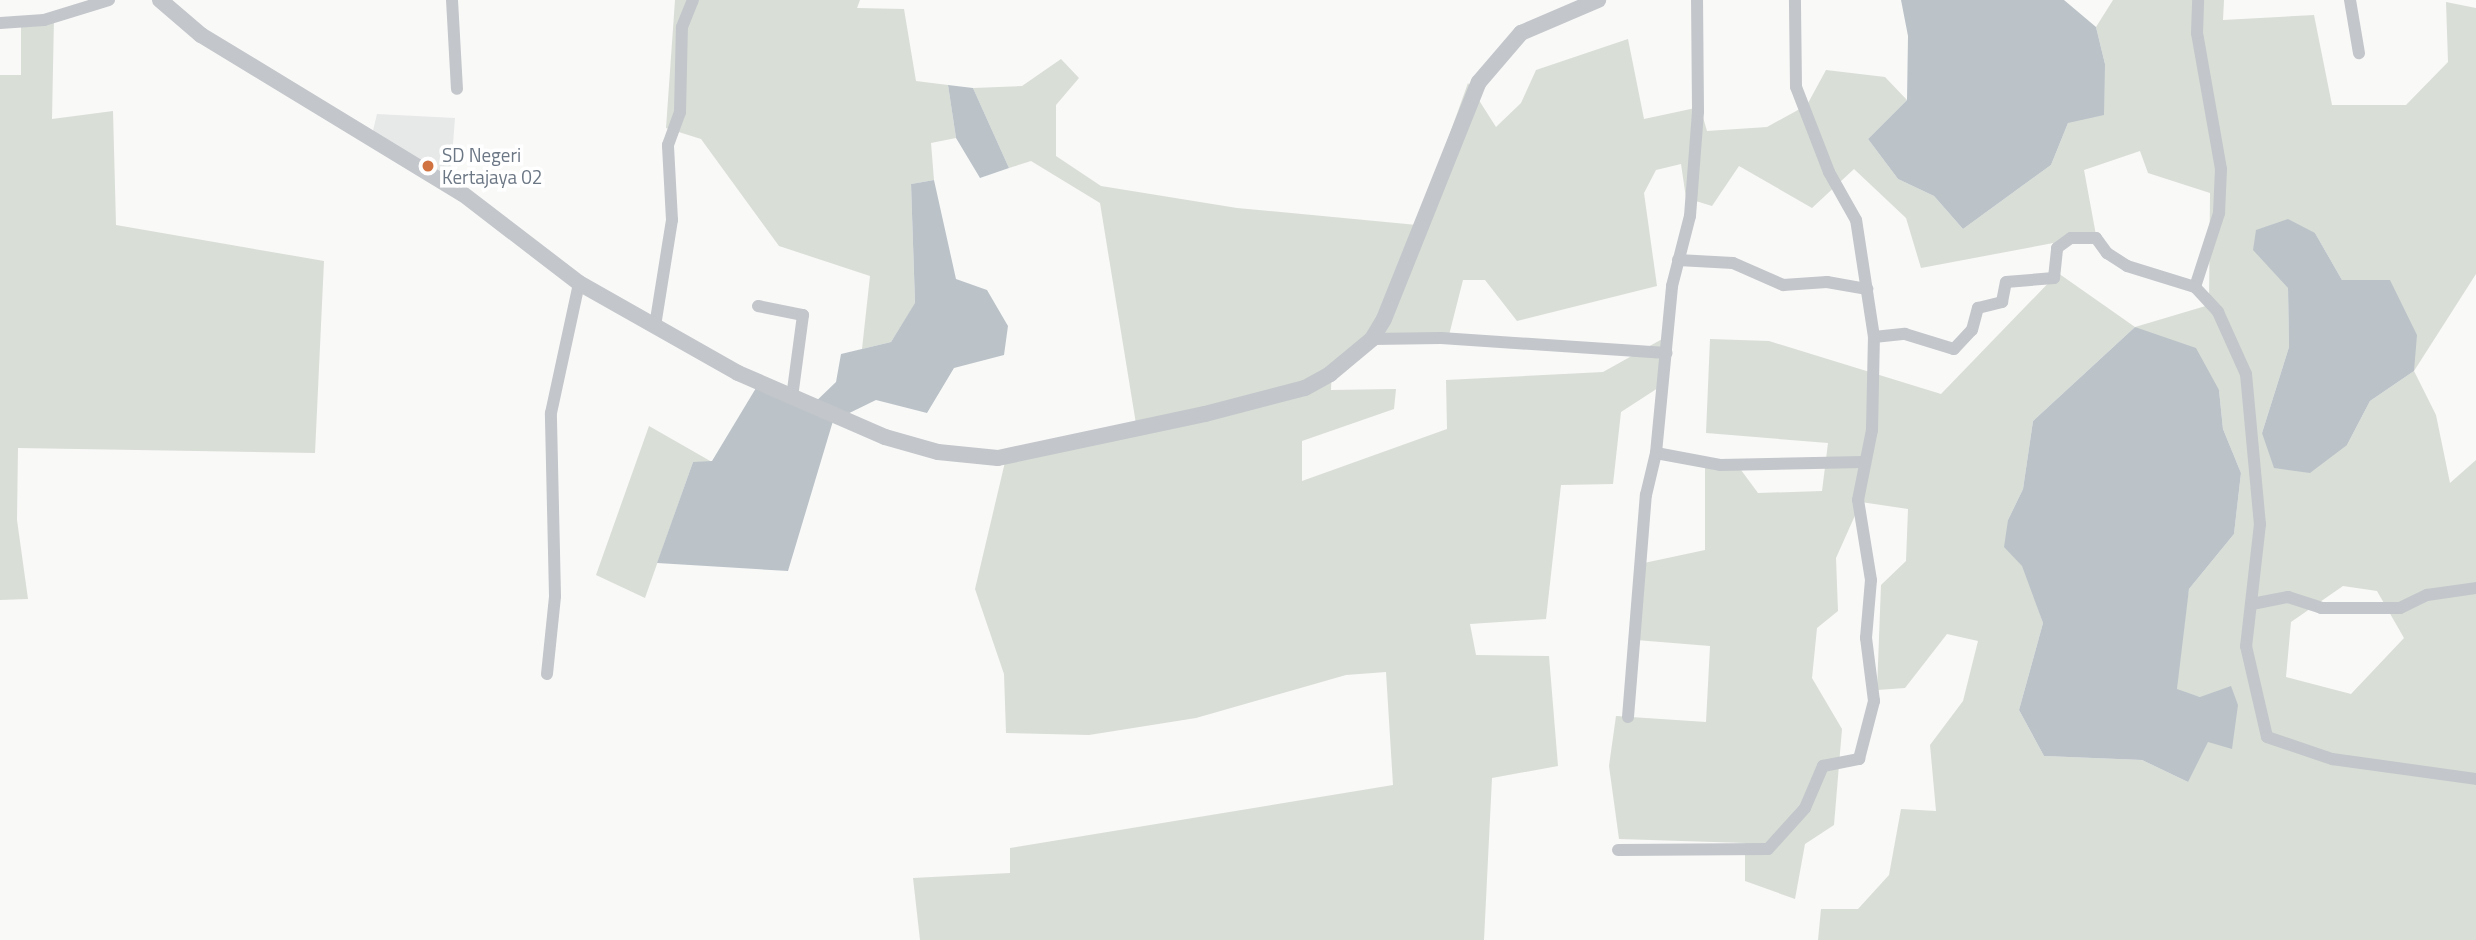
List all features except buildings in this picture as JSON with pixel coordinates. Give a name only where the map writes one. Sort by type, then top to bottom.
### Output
[{"type":"street","points":[[0,23],[44,20],[109,0]]},
{"type":"street","points":[[160,0],[201,35],[463,194],[579,282],[655,326],[792,397],[885,437],[938,452],[998,458],[1305,388],[1372,340],[1479,82],[1521,33],[1598,0]]},
{"type":"street","points":[[452,0],[457,89]]},
{"type":"street","points":[[655,326],[672,220],[668,145],[680,112],[682,27],[693,0]]},
{"type":"street","points":[[1628,717],[1646,495],[1656,453],[1678,260],[1690,216],[1698,111],[1697,0]]},
{"type":"street","points":[[1618,850],[1768,849],[1805,808],[1823,766],[1859,759],[1874,701],[1866,638],[1871,580],[1859,530],[1863,462],[1872,430],[1874,337],[1856,220],[1829,172],[1796,87],[1795,0]]},
{"type":"street","points":[[2195,287],[2219,214],[2221,169],[2197,33],[2197,0]]},
{"type":"street","points":[[2350,0],[2359,53]]},
{"type":"street","points":[[1874,337],[1905,334],[1954,349],[1972,330],[1978,308],[2002,302],[2006,282],[2054,278],[2057,248],[2071,238],[2096,238],[2107,253],[2127,265],[2195,287],[2218,313],[2246,374],[2260,524],[2246,646],[2267,737],[2332,759],[2476,779]]},
{"type":"street","points":[[1678,260],[1733,263],[1783,285],[1827,282],[1867,289]]},
{"type":"street","points":[[547,674],[555,596],[551,413],[579,282]]},
{"type":"street","points":[[758,306],[803,314],[792,397]]},
{"type":"street","points":[[1372,340],[1441,338],[1667,353]]},
{"type":"street","points":[[1656,453],[1720,466],[1863,462]]},
{"type":"street","points":[[2252,604],[2288,597],[2320,608],[2400,608],[2427,595],[2475,586]]},
{"type":"shaded area","points":[[675,0],[860,0],[857,8],[904,9],[916,81],[948,85],[956,138],[931,143],[934,180],[911,184],[915,304],[891,342],[862,349],[870,276],[779,246],[701,139],[666,128]]},
{"type":"shaded area","points":[[1901,0],[2064,0],[2096,27],[2105,64],[2104,115],[2068,123],[2051,165],[1963,229],[1934,196],[1898,179],[1868,139],[1907,100],[1908,36]]},
{"type":"shaded area","points":[[2113,0],[2224,0],[2223,20],[2314,15],[2332,105],[2406,105],[2448,62],[2446,2],[2476,8],[2476,274],[2414,371],[2436,415],[2450,483],[2476,460],[2476,940],[1818,940],[1821,909],[1858,909],[1889,875],[1901,809],[1936,811],[1930,745],[1963,701],[1978,641],[1947,634],[1905,688],[1877,690],[1881,585],[1906,561],[1908,509],[1861,502],[1836,558],[1838,611],[1817,628],[1812,678],[1842,729],[1834,825],[1805,844],[1795,899],[1745,881],[1745,843],[1619,839],[1609,766],[1616,716],[1706,722],[1710,646],[1636,640],[1644,563],[1705,550],[1705,466],[1741,470],[1758,493],[1822,491],[1828,443],[1706,433],[1710,339],[1769,341],[1941,394],[2058,273],[2135,327],[2209,305],[2210,193],[2148,173],[2140,151],[2084,170],[2096,235],[1921,268],[1906,218],[1854,169],[1812,208],[1739,166],[1712,206],[1686,198],[1681,164],[1656,170],[1644,193],[1657,286],[1517,321],[1485,280],[1463,280],[1448,339],[1355,344],[1332,364],[1331,390],[1396,389],[1394,409],[1302,441],[1302,481],[1447,429],[1446,380],[1603,372],[1664,338],[1658,388],[1621,412],[1613,484],[1561,485],[1546,619],[1470,624],[1476,655],[1549,656],[1558,766],[1492,778],[1484,940],[920,940],[913,878],[1010,873],[1010,848],[1393,785],[1386,672],[1346,675],[1196,718],[1089,735],[1006,733],[1004,674],[975,589],[1005,462],[1137,430],[1100,203],[1031,161],[1009,168],[973,88],[1022,86],[1061,59],[1079,78],[1056,105],[1056,156],[1101,186],[1237,208],[1417,225],[1468,83],[1496,127],[1521,103],[1536,70],[1628,39],[1644,119],[1700,107],[1707,131],[1767,127],[1807,105],[1826,70],[1885,77],[1907,100],[1868,139],[1898,179],[1934,196],[1963,229],[2051,165],[2068,123],[2105,64],[2096,27]],"holes":[[[2315,233],[2342,280],[2414,371],[2370,401],[2347,445],[2262,433],[2289,347],[2288,288]],[[2135,327],[2219,390],[2223,429],[2241,473],[2234,534],[2189,589],[2178,652],[2177,690],[2200,697],[2188,782],[2142,760],[2044,756],[2019,710],[2043,623],[2008,520],[2023,489],[2033,421]],[[2343,586],[2377,591],[2404,638],[2351,694],[2286,677],[2291,622]]]},
{"type":"shaded area","points":[[54,17],[52,119],[113,111],[116,225],[324,261],[315,453],[18,448],[17,520],[28,599],[0,600],[0,75],[21,75],[21,21]]},
{"type":"shaded area","points":[[948,85],[973,88],[1009,168],[980,178],[956,138]]},
{"type":"shaded area","points":[[377,114],[455,118],[450,182],[371,139]]},
{"type":"shaded area","points":[[934,180],[956,279],[987,290],[1008,326],[1004,355],[954,368],[927,413],[876,400],[833,421],[788,571],[657,563],[693,462],[712,461],[756,388],[809,408],[836,382],[841,354],[891,342],[915,303],[911,184]]},
{"type":"shaded area","points":[[2288,219],[2315,233],[2342,280],[2390,280],[2417,335],[2414,371],[2370,401],[2347,445],[2310,473],[2274,468],[2262,433],[2289,347],[2288,288],[2253,250],[2256,230]]},
{"type":"shaded area","points":[[2135,327],[2196,348],[2219,390],[2223,429],[2241,473],[2234,534],[2189,589],[2177,689],[2200,697],[2231,686],[2238,705],[2232,749],[2208,742],[2188,782],[2142,760],[2044,756],[2019,710],[2043,623],[2022,566],[2004,547],[2008,520],[2023,489],[2033,421]]},
{"type":"shaded area","points":[[649,426],[712,462],[693,462],[645,598],[596,575]]},
{"type":"place","name":"SD Negeri Kertajaya 02","points":[[428,166]]}]
